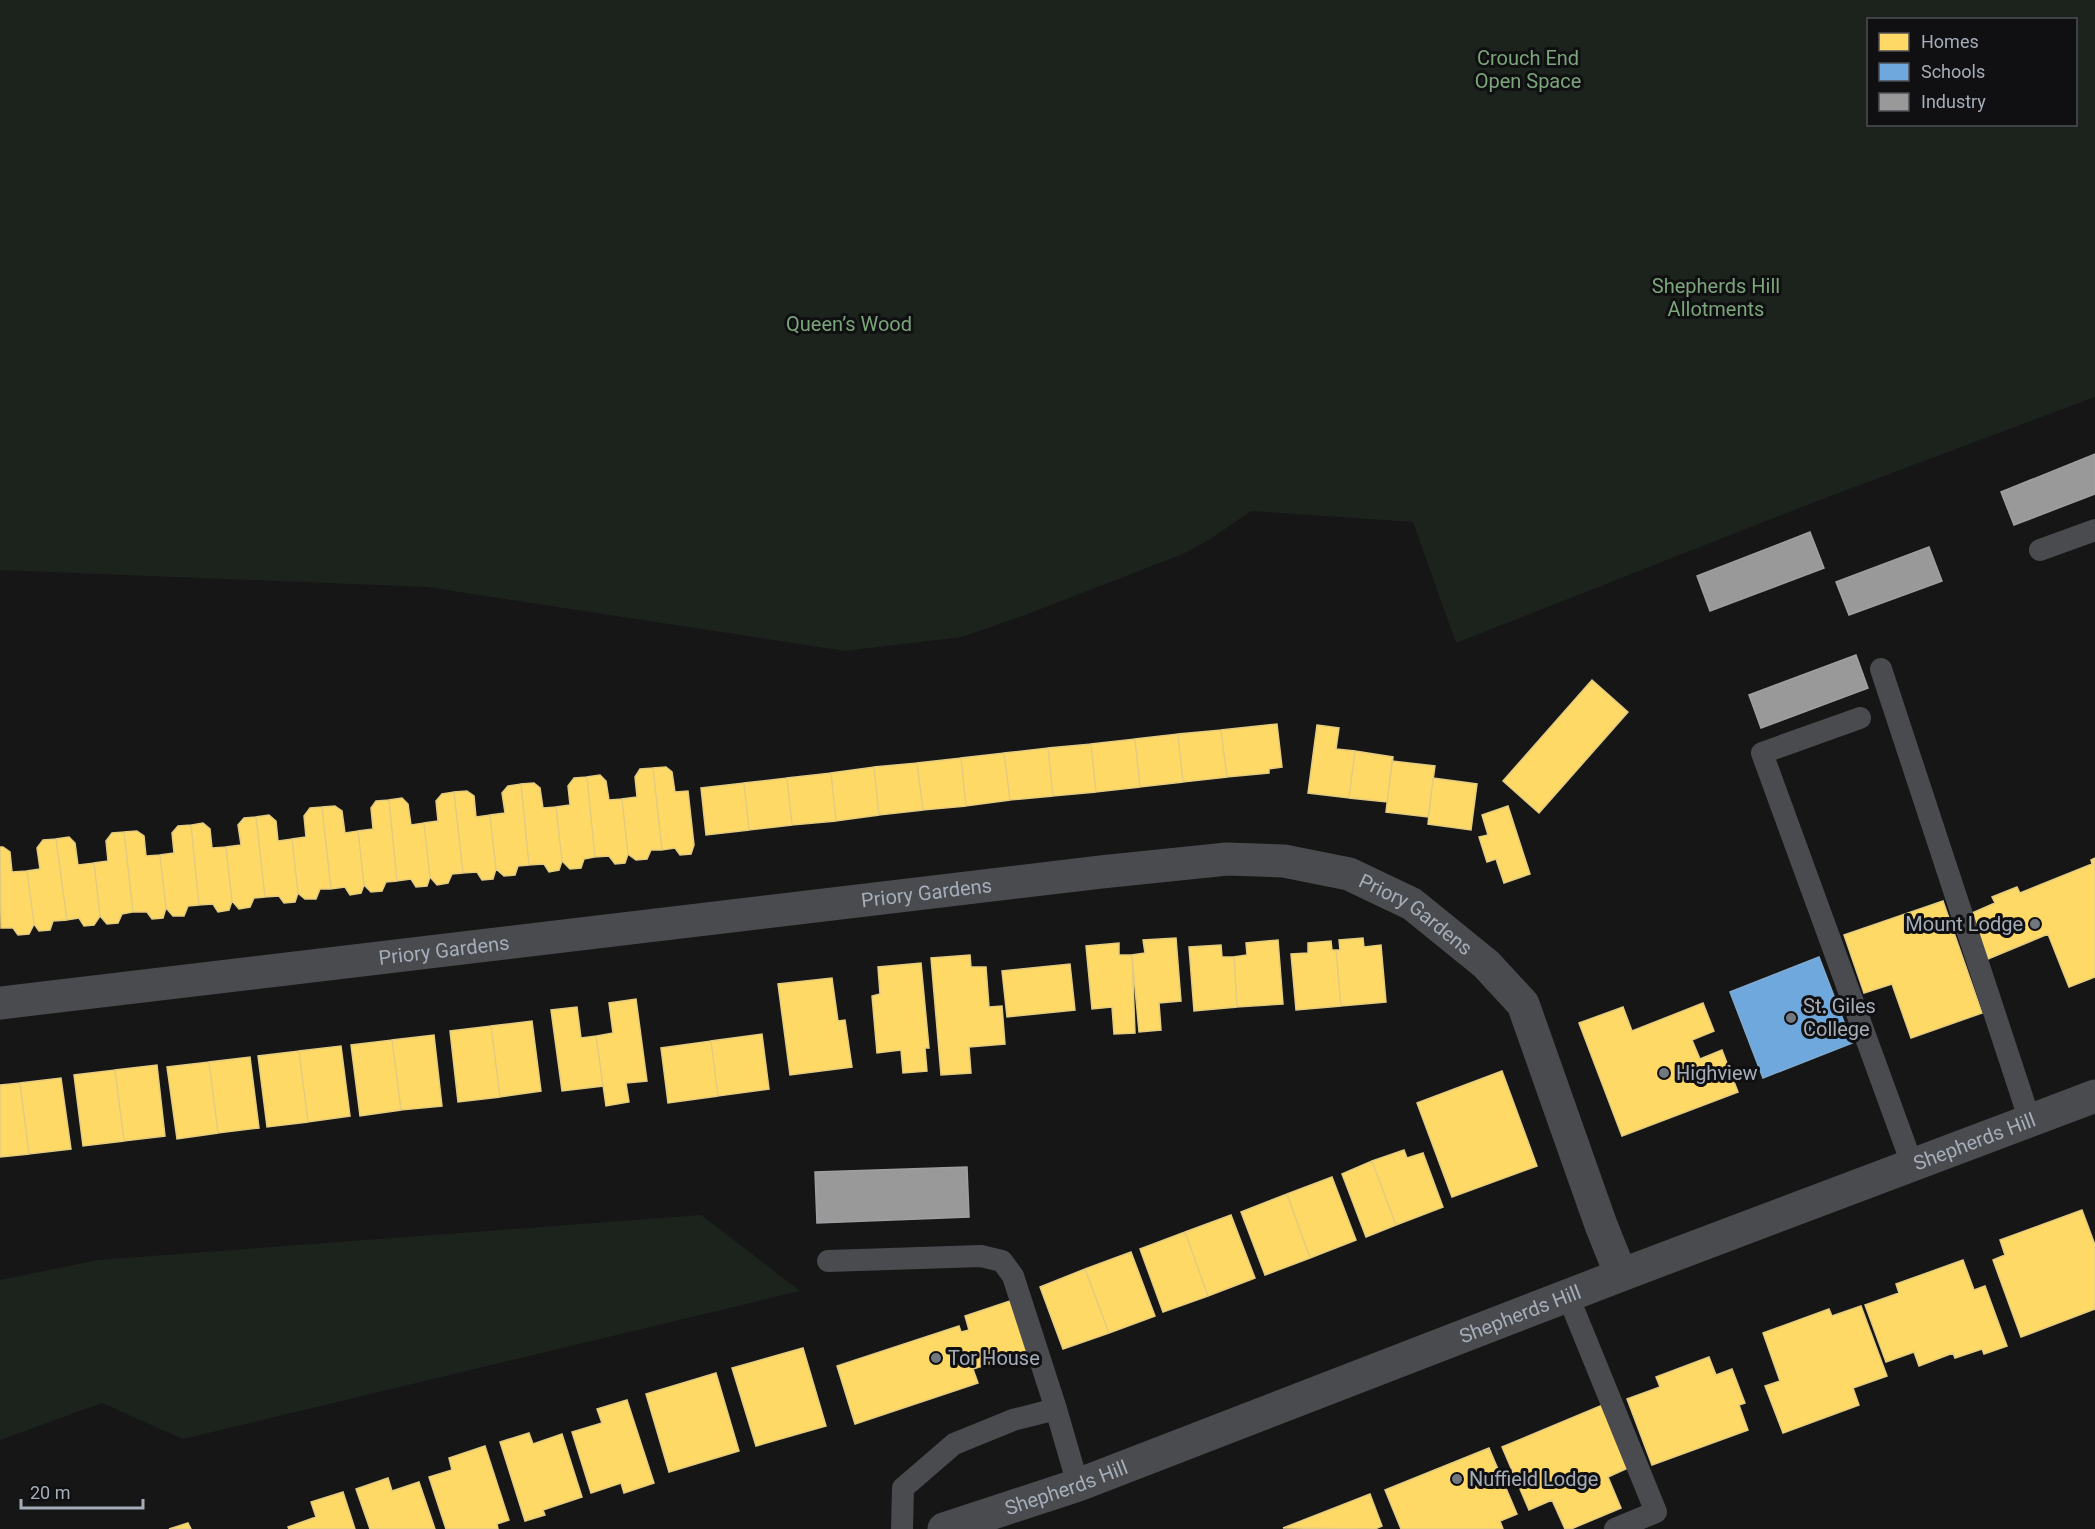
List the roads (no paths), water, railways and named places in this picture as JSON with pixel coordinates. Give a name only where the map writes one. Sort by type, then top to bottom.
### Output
[{"type":"street","name":"Priory Gardens","points":[[0,1003],[1101,872],[1227,859],[1284,861],[1349,874],[1412,904],[1486,964],[1523,1005],[1601,1226],[1621,1275]]},
{"type":"street","name":"Shepherds Hill","points":[[944,1529],[1078,1485],[1621,1275],[2095,1096]]},
{"type":"lane","points":[[2040,550],[2095,530]]},
{"type":"lane","points":[[1881,669],[2030,1121]]},
{"type":"lane","points":[[1860,718],[1762,753],[1912,1164]]},
{"type":"lane","points":[[828,1261],[981,1256],[1002,1261],[1013,1276],[1078,1485]]},
{"type":"lane","points":[[1568,1296],[1656,1512],[1614,1529]]},
{"type":"lane","points":[[902,1529],[903,1488],[954,1444],[1013,1420],[1056,1409]]},
{"type":"place","name":"Mount Lodge","points":[[2035,924]]},
{"type":"place","name":"St. Giles College","points":[[1791,1018]]},
{"type":"place","name":"Highview","points":[[1664,1073]]},
{"type":"place","name":"Tor House","points":[[936,1358]]},
{"type":"place","name":"Nuffield Lodge","points":[[1457,1479]]},
{"type":"park label","name":"Crouch End Open Space","points":[[1528,70]]},
{"type":"park label","name":"Shepherds Hill Allotments","points":[[1716,298]]},
{"type":"park label","name":"Queen’s Wood","points":[[849,324]]}]
